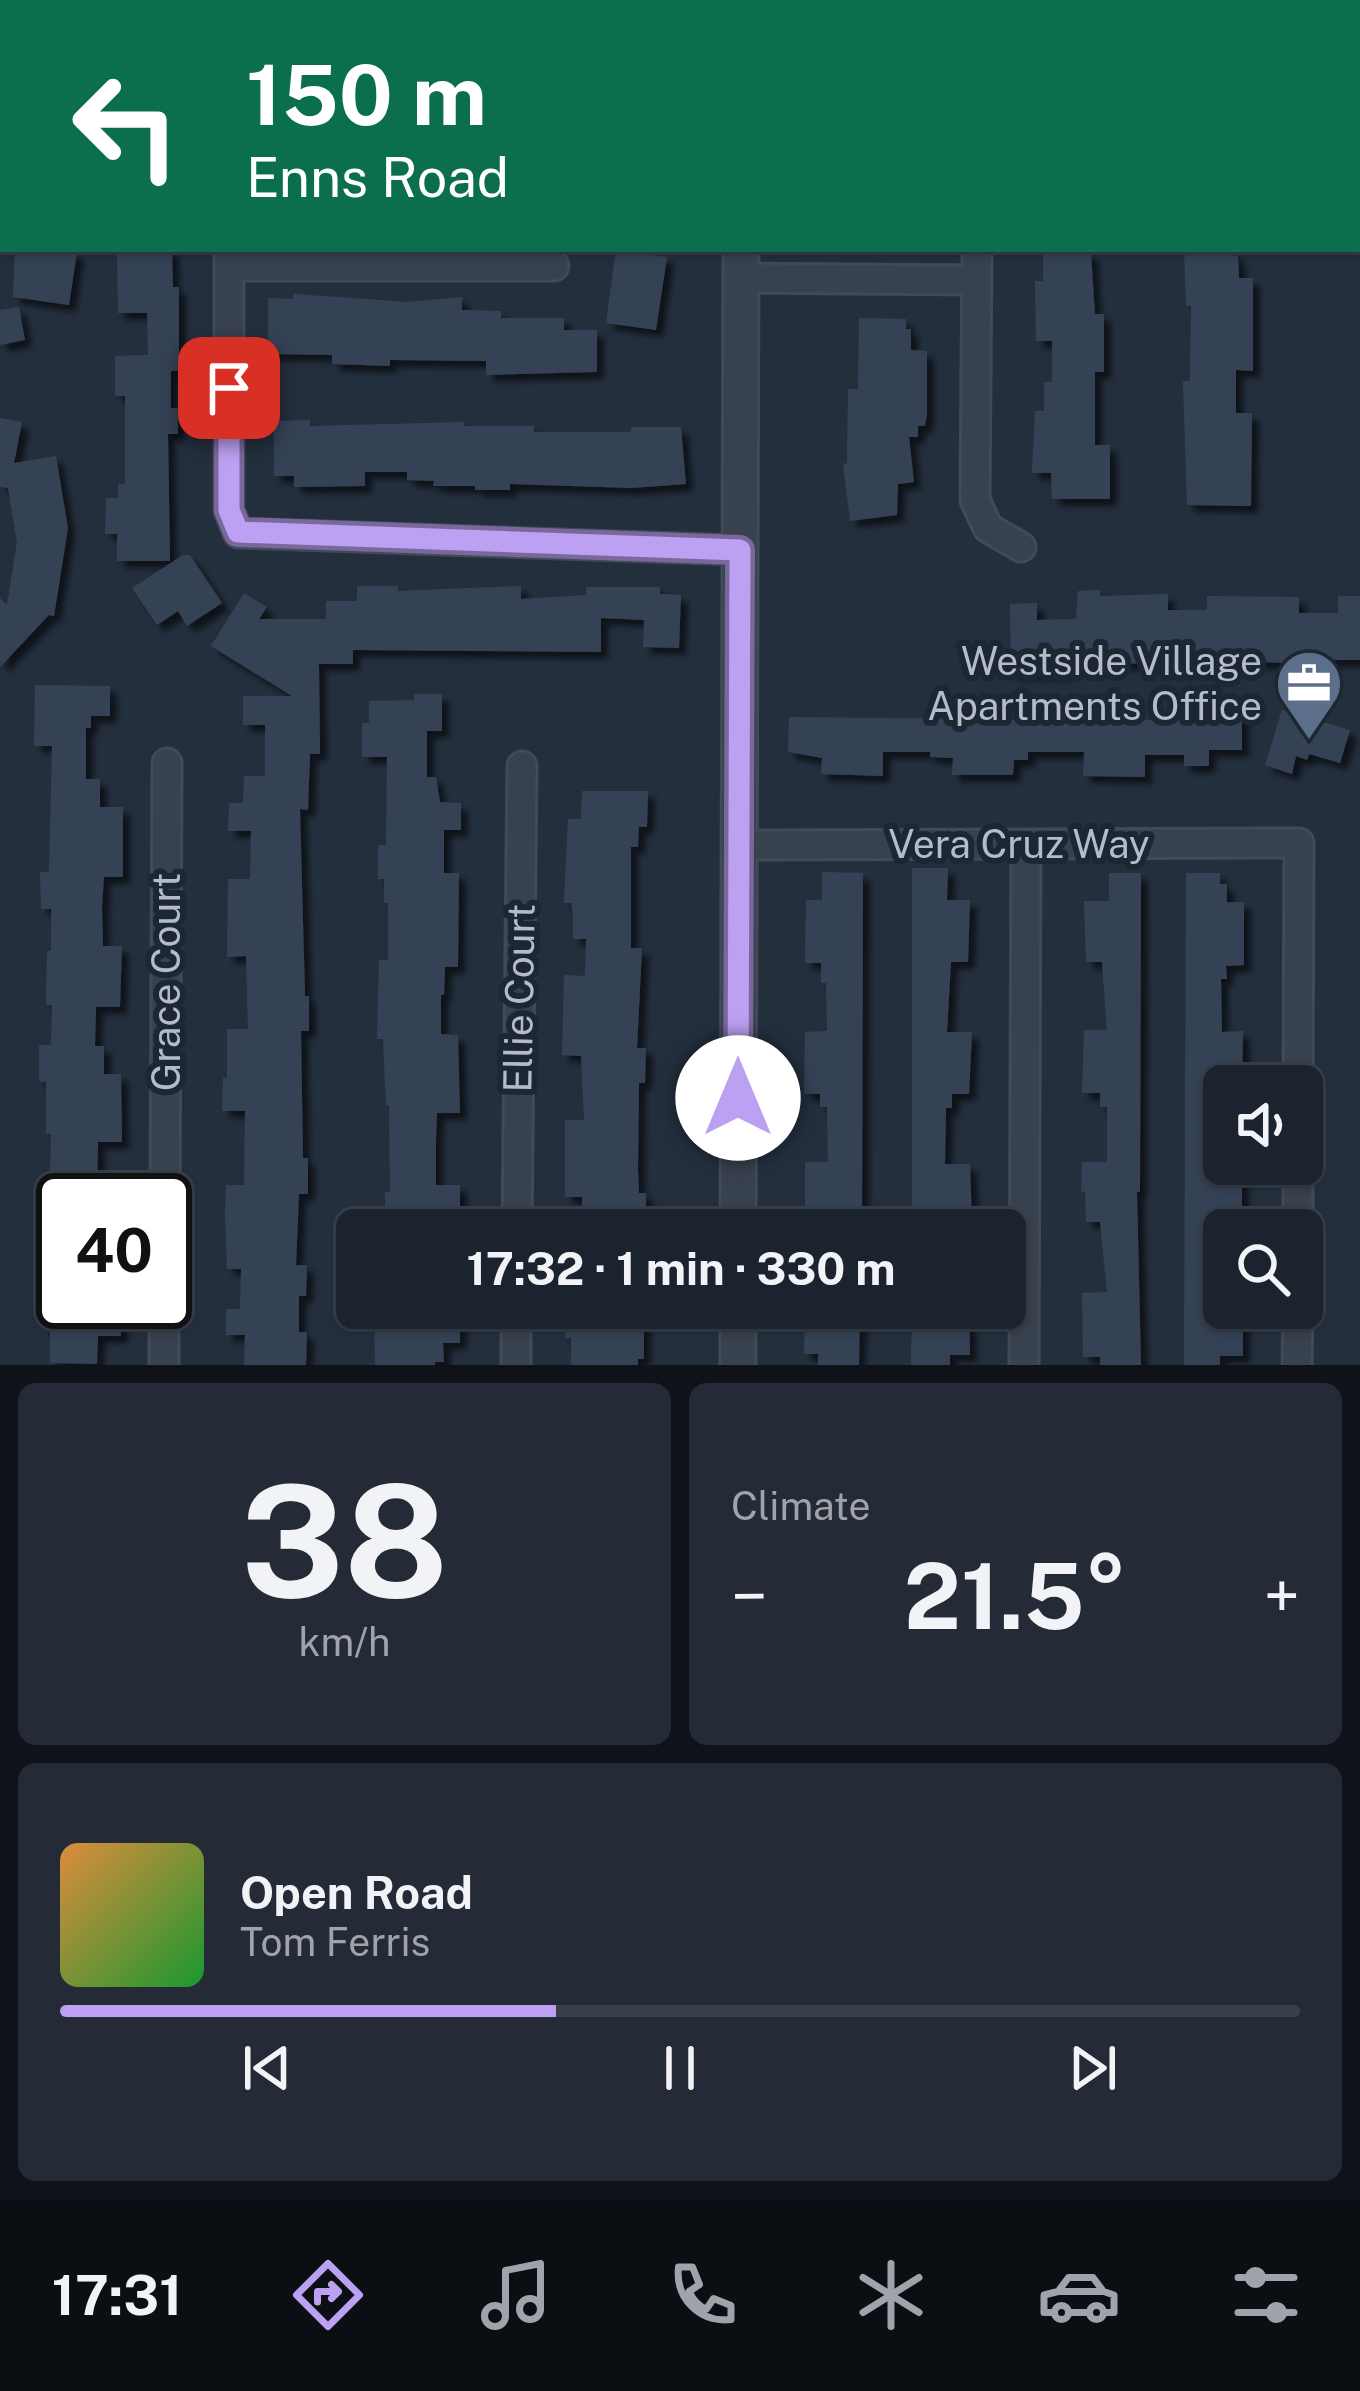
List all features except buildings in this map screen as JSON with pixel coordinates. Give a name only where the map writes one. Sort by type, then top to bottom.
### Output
[{"type":"street","points":[[977,252],[975,500],[988,528],[1021,547]]},
{"type":"street","points":[[554,266],[229,257],[229,510],[238,532],[740,550]]},
{"type":"street","points":[[738,1209],[741,264],[977,280]]},
{"type":"street","name":"Grace Court","points":[[165,1173],[167,764]]},
{"type":"street","name":"Ellie Court","points":[[517,1209],[522,766]]},
{"type":"street","name":"Vera Cruz Way","points":[[739,844],[1299,843],[1298,1065]]},
{"type":"street","points":[[1024,1365],[1026,844]]},
{"type":"street","points":[[164,1329],[164,1365]]},
{"type":"street","points":[[516,1329],[516,1365]]},
{"type":"street","points":[[737,1365],[738,1329]]},
{"type":"street","points":[[1298,1329],[1298,1365]]},
{"type":"place","name":"Westside Village Apartments Office","points":[[1309,742]]},
{"type":"route","points":[[229,388],[229,510],[238,532],[740,550],[738,1098]]}]
